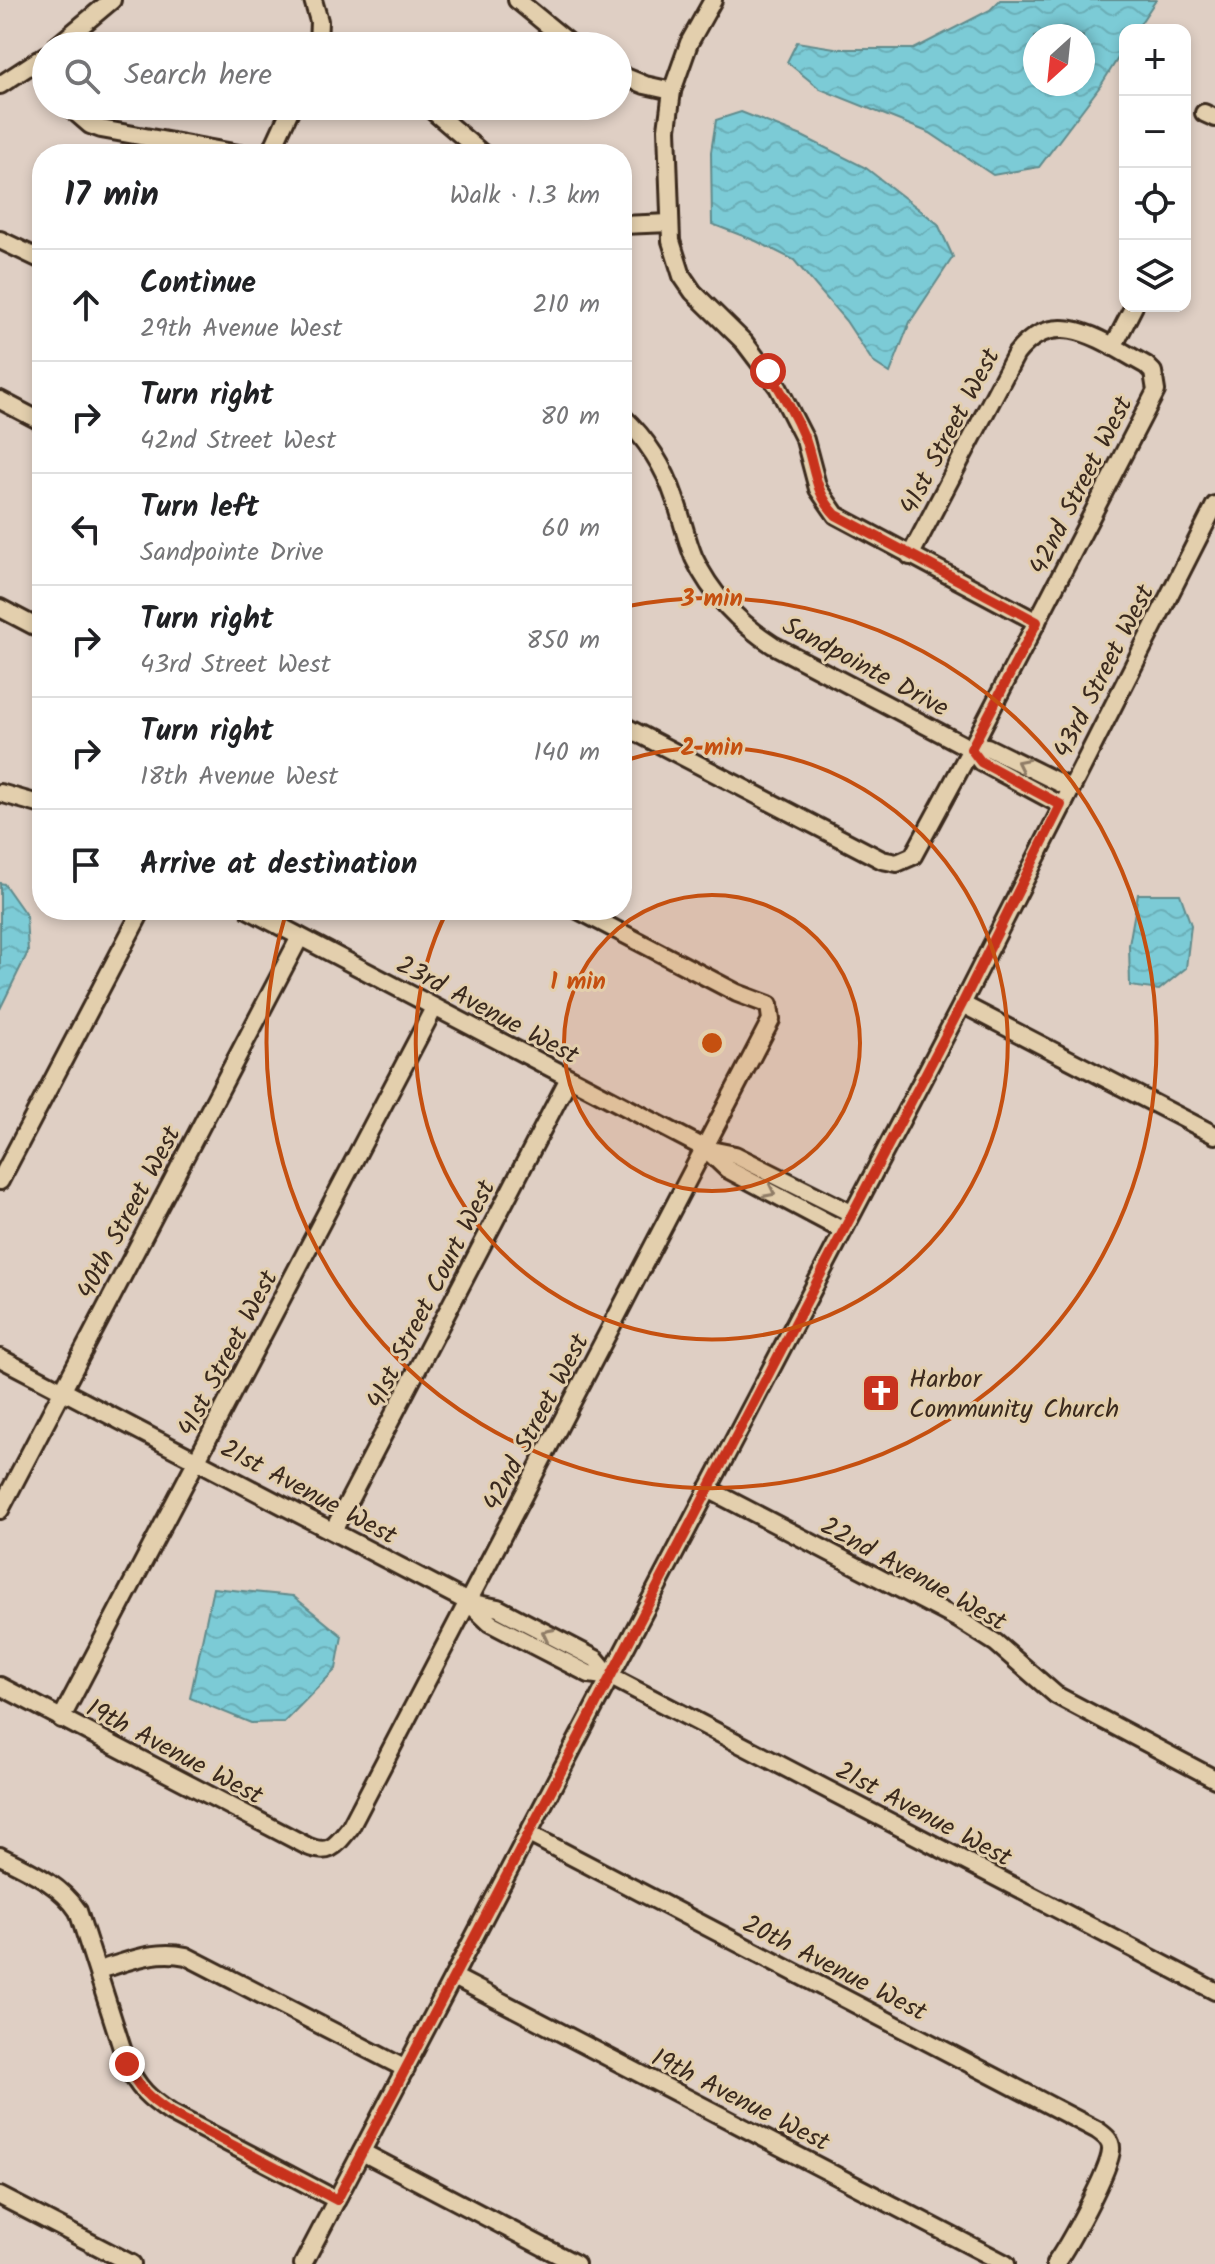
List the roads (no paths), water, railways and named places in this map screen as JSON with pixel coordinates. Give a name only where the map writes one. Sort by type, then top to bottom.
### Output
[{"type":"street","points":[[74,32],[112,0]]},
{"type":"street","points":[[313,0],[319,32]]},
{"type":"street","points":[[517,0],[556,32]]},
{"type":"street","points":[[713,0],[689,43],[672,91],[667,129],[671,241],[682,276],[693,292],[744,342],[778,387],[805,440],[818,489],[828,507],[844,521],[1037,622]]},
{"type":"street","points":[[0,85],[32,69]]},
{"type":"street","points":[[632,80],[672,91]]},
{"type":"street","points":[[84,120],[101,129],[184,144]]},
{"type":"street","points":[[275,144],[286,120]]},
{"type":"street","points":[[443,120],[471,144]]},
{"type":"street","points":[[632,225],[670,223]]},
{"type":"street","points":[[0,240],[32,255]]},
{"type":"street","points":[[1113,347],[1131,312]]},
{"type":"street","name":"41st Street West","points":[[910,556],[1016,354],[1038,334],[1050,330],[1075,330],[1113,347]]},
{"type":"street","name":"42nd Street West","points":[[632,730],[882,860],[904,861],[913,856],[1156,391],[1156,381],[1146,365],[1113,347]]},
{"type":"street","points":[[0,400],[32,417]]},
{"type":"street","name":"Sandpointe Drive","points":[[632,426],[661,467],[675,497],[695,559],[717,595],[737,618],[773,645],[971,749],[981,762],[1061,805]]},
{"type":"street","name":"43rd Street West","points":[[303,2264],[962,1004],[1215,505]]},
{"type":"street","points":[[0,608],[32,625]]},
{"type":"street","name":"Sandpointe Drive","points":[[971,749],[987,747],[1070,788]]},
{"type":"street","points":[[0,793],[32,802]]},
{"type":"street","points":[[0,1181],[137,920]]},
{"type":"street","name":"23rd Avenue West","points":[[268,920],[706,1149],[735,1155],[851,1213]]},
{"type":"street","name":"42nd Street West","points":[[330,1849],[350,1828],[771,1020],[769,1005],[764,1001],[737,993],[597,920]]},
{"type":"street","name":"40th Street West","points":[[0,1510],[300,937]]},
{"type":"street","points":[[962,1004],[1215,1135]]},
{"type":"street","name":"41st Street West","points":[[61,1719],[434,1008]]},
{"type":"street","name":"41st Street Court West","points":[[333,1531],[569,1078]]},
{"type":"street","name":"23rd Avenue West","points":[[706,1149],[727,1169],[842,1230]]},
{"type":"street","name":"21st Avenue West","points":[[0,1358],[468,1602],[490,1623],[589,1674],[611,1677],[1215,1991]]},
{"type":"street","name":"22nd Avenue West","points":[[708,1489],[958,1619],[996,1643],[1056,1695],[1215,1779]]},
{"type":"street","name":"19th Avenue West","points":[[0,1686],[307,1846],[319,1851],[330,1849]]},
{"type":"street","name":"20th Avenue West","points":[[529,1834],[1097,2130],[1108,2139],[1111,2150],[1105,2169],[1055,2264]]},
{"type":"street","points":[[0,1856],[56,1886],[78,1911],[127,2064],[145,2095],[171,2113],[337,2200]]},
{"type":"street","points":[[98,1970],[168,1952],[186,1956],[406,2069]]},
{"type":"street","name":"19th Avenue West","points":[[454,1977],[1006,2264]]},
{"type":"street","points":[[362,2152],[576,2264]]},
{"type":"street","points":[[0,2196],[132,2264]]},
{"type":"water","points":[[1000,0],[1156,0],[1140,24],[1119,24],[1119,56],[1095,93],[1095,24],[1023,24],[1023,96],[1093,96],[1039,167],[993,175],[930,133],[820,89],[787,62],[797,42],[841,49],[914,49],[990,10]]},
{"type":"water","points":[[741,112],[802,136],[866,168],[938,224],[953,257],[910,322],[890,373],[873,362],[846,321],[794,260],[712,224],[711,152],[716,120]]},
{"type":"water","points":[[0,883],[4,884],[26,915],[28,952],[0,1009]]},
{"type":"water","points":[[1138,894],[1180,894],[1191,925],[1186,968],[1159,990],[1130,986],[1129,945]]},
{"type":"water","points":[[213,1588],[293,1596],[342,1636],[336,1669],[284,1722],[251,1723],[190,1698]]},
{"type":"place","name":"Harbor Community Church","points":[[881,1393]]}]
